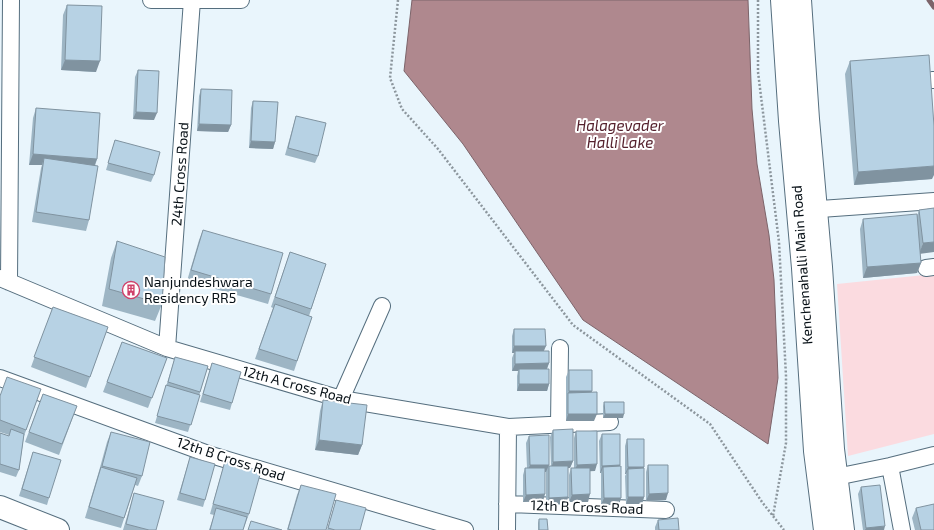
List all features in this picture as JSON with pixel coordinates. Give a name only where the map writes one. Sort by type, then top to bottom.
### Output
[{"type":"main road","name":"Kenchenahalli Main Road","points":[[782,0],[790,121],[807,210],[821,267],[833,449],[843,530]]},
{"type":"main road","name":"Kenchenahalli Main Road","points":[[800,0],[808,119],[807,210],[803,268],[815,451],[825,530]]},
{"type":"main road","points":[[0,507],[58,530]]},
{"type":"street","points":[[4,280],[11,0]]},
{"type":"street","points":[[151,0],[241,0]]},
{"type":"street","name":"24th Cross Road","points":[[167,348],[192,0]]},
{"type":"street","points":[[807,210],[934,201]]},
{"type":"street","name":"12th A Cross Road","points":[[4,280],[167,348],[341,399],[508,427],[610,422]]},
{"type":"street","points":[[341,399],[382,306]]},
{"type":"street","points":[[559,424],[560,348]]},
{"type":"street","name":"12th B Cross Road","points":[[0,378],[211,455],[465,530]]},
{"type":"street","points":[[507,530],[508,427]]},
{"type":"street","points":[[836,477],[934,455]]},
{"type":"street","points":[[890,466],[902,530]]},
{"type":"street","name":"12th B Cross Road","points":[[507,504],[666,510]]},
{"type":"path","points":[[398,0],[390,78],[402,109],[438,149],[573,324],[710,424],[762,502],[784,530]]},
{"type":"path","points":[[758,0],[758,72],[779,242],[786,376],[786,443],[773,516]]},
{"type":"shaded area","points":[[934,274],[934,434],[848,456],[837,284]]},
{"type":"water","name":"Halagevader Halli Lake","points":[[412,0],[748,0],[752,109],[757,164],[769,235],[774,280],[778,378],[768,444],[583,320],[463,144],[404,71]]},
{"type":"building","points":[[67,5],[102,6],[100,61],[65,60]]},
{"type":"building","points":[[929,55],[934,126],[934,166],[858,172],[850,61]]},
{"type":"building","points":[[138,70],[159,71],[157,113],[136,112]]},
{"type":"building","points":[[201,89],[232,90],[231,125],[199,124]]},
{"type":"building","points":[[253,101],[278,102],[275,142],[251,141]]},
{"type":"building","points":[[36,108],[100,113],[97,159],[33,154]]},
{"type":"building","points":[[296,116],[326,123],[318,156],[288,148]]},
{"type":"building","points":[[115,140],[160,152],[154,175],[108,163]]},
{"type":"building","points":[[44,158],[98,166],[89,220],[36,212]]},
{"type":"building","points":[[934,208],[934,242],[923,243],[919,210]]},
{"type":"building","points":[[917,214],[921,263],[867,267],[863,219]]},
{"type":"building","points":[[203,230],[283,253],[271,294],[191,270]]},
{"type":"building","points":[[117,241],[165,257],[162,304],[109,289]]},
{"type":"building","points":[[290,252],[326,264],[311,309],[275,297]]},
{"type":"building","points":[[275,304],[312,317],[297,361],[259,349]]},
{"type":"building","points":[[53,307],[108,327],[90,377],[34,357]]},
{"type":"building","points":[[514,329],[545,329],[546,346],[514,346]]},
{"type":"building","points":[[122,342],[167,358],[152,398],[107,382]]},
{"type":"building","points":[[515,351],[549,351],[549,363],[515,364]]},
{"type":"building","points":[[175,357],[208,366],[200,392],[168,382]]},
{"type":"building","points":[[212,363],[241,372],[232,403],[203,394]]},
{"type":"building","points":[[519,369],[549,369],[549,384],[519,384]]},
{"type":"building","points":[[569,370],[592,370],[592,391],[569,391]]},
{"type":"building","points":[[7,377],[41,389],[26,430],[0,420],[0,396]]},
{"type":"building","points":[[166,385],[200,395],[191,425],[157,416]]},
{"type":"building","points":[[597,392],[597,414],[568,414],[568,393]]},
{"type":"building","points":[[43,394],[77,406],[62,444],[29,432]]},
{"type":"building","points":[[323,400],[367,405],[362,445],[319,440]]},
{"type":"building","points":[[604,402],[624,402],[624,414],[605,414]]},
{"type":"building","points":[[11,429],[24,434],[19,470],[0,464],[0,433],[9,436]]},
{"type":"building","points":[[573,429],[573,461],[553,462],[553,430]]},
{"type":"building","points":[[576,431],[597,431],[597,464],[577,465]]},
{"type":"building","points":[[111,432],[150,442],[142,476],[102,466]]},
{"type":"building","points":[[602,434],[620,434],[620,465],[602,466]]},
{"type":"building","points":[[549,435],[549,465],[530,465],[529,436]]},
{"type":"building","points":[[627,439],[644,439],[644,467],[628,467]]},
{"type":"building","points":[[33,452],[61,460],[49,498],[22,489]]},
{"type":"building","points":[[190,457],[215,464],[205,500],[180,493]]},
{"type":"building","points":[[225,461],[261,471],[249,514],[213,504]]},
{"type":"building","points":[[648,465],[668,465],[668,493],[649,494]]},
{"type":"building","points":[[549,466],[568,466],[568,497],[549,498]]},
{"type":"building","points":[[621,466],[621,498],[604,498],[603,467]]},
{"type":"building","points":[[101,467],[137,478],[124,518],[89,507]]},
{"type":"building","points":[[525,468],[545,468],[545,494],[526,495]]},
{"type":"building","points":[[571,468],[590,468],[590,494],[572,495]]},
{"type":"building","points":[[644,468],[644,497],[628,497],[628,469]]},
{"type":"building","points":[[301,485],[336,494],[326,530],[288,529]]},
{"type":"building","points":[[880,485],[885,526],[866,528],[861,487]]},
{"type":"building","points":[[134,493],[164,501],[156,530],[149,530],[126,524]]},
{"type":"building","points":[[336,500],[366,508],[360,530],[335,530],[328,528]]},
{"type":"building","points":[[934,504],[934,530],[921,530],[916,508]]},
{"type":"building","points":[[216,508],[247,517],[243,530],[210,530]]},
{"type":"building","points":[[678,518],[679,530],[659,530],[658,520]]},
{"type":"building","points":[[539,519],[547,519],[548,530],[539,530]]},
{"type":"building","points":[[251,521],[282,530],[248,530]]},
{"type":"waterway","points":[[929,0],[934,7]]},
{"type":"place","name":"Nanjundeshwara Residency RR5","points":[[131,290]]}]
